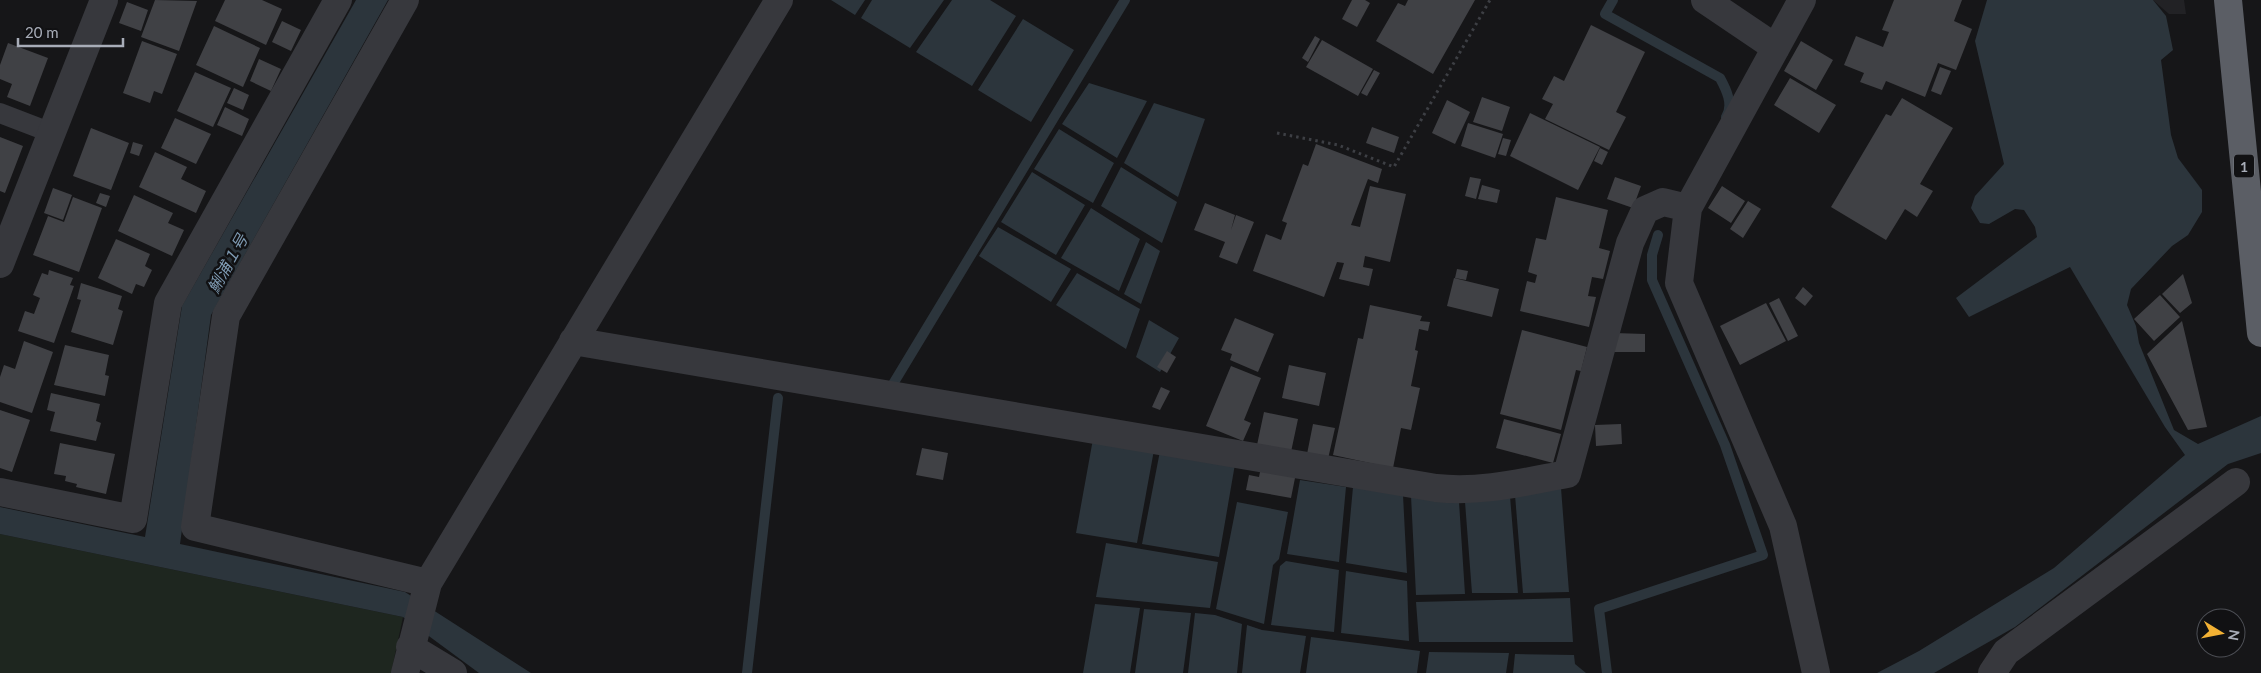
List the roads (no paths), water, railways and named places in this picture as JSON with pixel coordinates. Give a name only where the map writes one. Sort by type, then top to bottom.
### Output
[{"type":"highway","name":"1","points":[[2228,0],[2261,333]]},
{"type":"street","points":[[0,264],[104,0]]},
{"type":"street","points":[[0,492],[133,519],[168,303],[338,0]]},
{"type":"street","points":[[405,0],[226,316],[195,527],[428,583]]},
{"type":"street","points":[[454,673],[408,660],[428,583],[778,0]]},
{"type":"street","points":[[1705,0],[1776,48]]},
{"type":"street","points":[[1802,0],[1688,208],[1679,283],[1783,526],[1816,673]]},
{"type":"street","points":[[573,341],[1461,491],[1568,474],[1630,243],[1645,210],[1663,202],[1688,208]]},
{"type":"street","points":[[1992,673],[2006,652],[2236,482]]},
{"type":"lane","points":[[0,113],[52,133]]},
{"type":"water","name":"鯏浦１号","points":[[356,0],[388,0],[211,315],[180,544],[405,592],[531,673],[479,673],[403,617],[0,534],[0,507],[145,537],[182,306]]},
{"type":"water","points":[[831,0],[865,0],[855,15]]},
{"type":"water","points":[[872,0],[944,0],[910,48],[861,18]]},
{"type":"water","points":[[952,0],[990,0],[1016,16],[972,86],[916,52]]},
{"type":"water","points":[[1987,0],[2153,0],[2166,16],[2173,50],[2161,60],[2171,135],[2178,158],[2202,190],[2202,212],[2188,235],[2172,246],[2131,289],[2127,305],[2136,326],[2139,343],[2174,430],[2198,444],[2261,416],[2261,453],[2228,464],[2015,627],[1934,673],[1877,673],[1919,651],[2054,568],[2185,455],[2165,427],[2070,267],[1969,317],[1956,298],[2037,237],[2035,227],[2024,210],[2015,209],[1989,224],[1980,223],[1971,208],[1975,196],[2004,164],[1975,41]]},
{"type":"water","points":[[1023,19],[1074,50],[1031,122],[978,90]]},
{"type":"water","points":[[1089,83],[1147,101],[1117,158],[1062,124]]},
{"type":"water","points":[[1154,103],[1205,119],[1178,197],[1124,163]]},
{"type":"water","points":[[1059,129],[1114,163],[1093,203],[1034,169]]},
{"type":"water","points":[[1121,167],[1177,202],[1162,243],[1101,206]]},
{"type":"water","points":[[1032,172],[1085,205],[1056,255],[1001,222]]},
{"type":"water","points":[[1091,208],[1140,239],[1119,291],[1061,258]]},
{"type":"water","points":[[998,227],[1071,269],[1051,302],[979,256]]},
{"type":"water","points":[[1146,242],[1160,251],[1141,304],[1124,294]]},
{"type":"water","points":[[1077,273],[1140,309],[1126,349],[1056,305]]},
{"type":"water","points":[[1149,320],[1179,338],[1160,372],[1136,357]]},
{"type":"water","points":[[1093,439],[1154,450],[1137,543],[1076,533]]},
{"type":"water","points":[[1160,451],[1235,464],[1219,557],[1142,544]]},
{"type":"water","points":[[1300,480],[1346,487],[1339,562],[1287,554]]},
{"type":"water","points":[[1353,487],[1403,495],[1407,573],[1346,563]]},
{"type":"water","points":[[1561,488],[1569,592],[1523,593],[1515,495]]},
{"type":"water","points":[[1411,496],[1459,502],[1465,594],[1416,595]]},
{"type":"water","points":[[1510,496],[1518,593],[1472,593],[1465,502]]},
{"type":"water","points":[[1237,502],[1288,512],[1279,559],[1273,565],[1264,624],[1216,609]]},
{"type":"water","points":[[1106,543],[1218,562],[1210,608],[1096,597]]},
{"type":"water","points":[[1286,561],[1339,570],[1334,632],[1271,625],[1280,566]]},
{"type":"water","points":[[1346,571],[1407,581],[1409,641],[1341,633]]},
{"type":"water","points":[[1570,598],[1573,642],[1419,642],[1416,602]]},
{"type":"water","points":[[1095,604],[1140,608],[1130,673],[1083,673]]},
{"type":"water","points":[[1144,609],[1191,613],[1183,673],[1135,673]]},
{"type":"water","points":[[1195,613],[1215,615],[1242,624],[1237,673],[1188,673]]},
{"type":"water","points":[[1247,625],[1262,630],[1306,636],[1300,673],[1242,673]]},
{"type":"water","points":[[1311,637],[1420,651],[1417,673],[1306,673]]},
{"type":"water","points":[[1429,652],[1509,653],[1506,673],[1426,673]]},
{"type":"water","points":[[1515,654],[1574,655],[1575,664],[1586,673],[1513,673]]},
{"type":"waterway","points":[[893,384],[1125,0]]},
{"type":"waterway","points":[[1613,0],[1605,14],[1720,78],[1727,92],[1729,102],[1726,117]]},
{"type":"waterway","points":[[1607,673],[1599,609],[1763,555],[1725,445],[1652,280],[1652,255],[1658,235]]},
{"type":"waterway","points":[[747,673],[778,398]]}]
